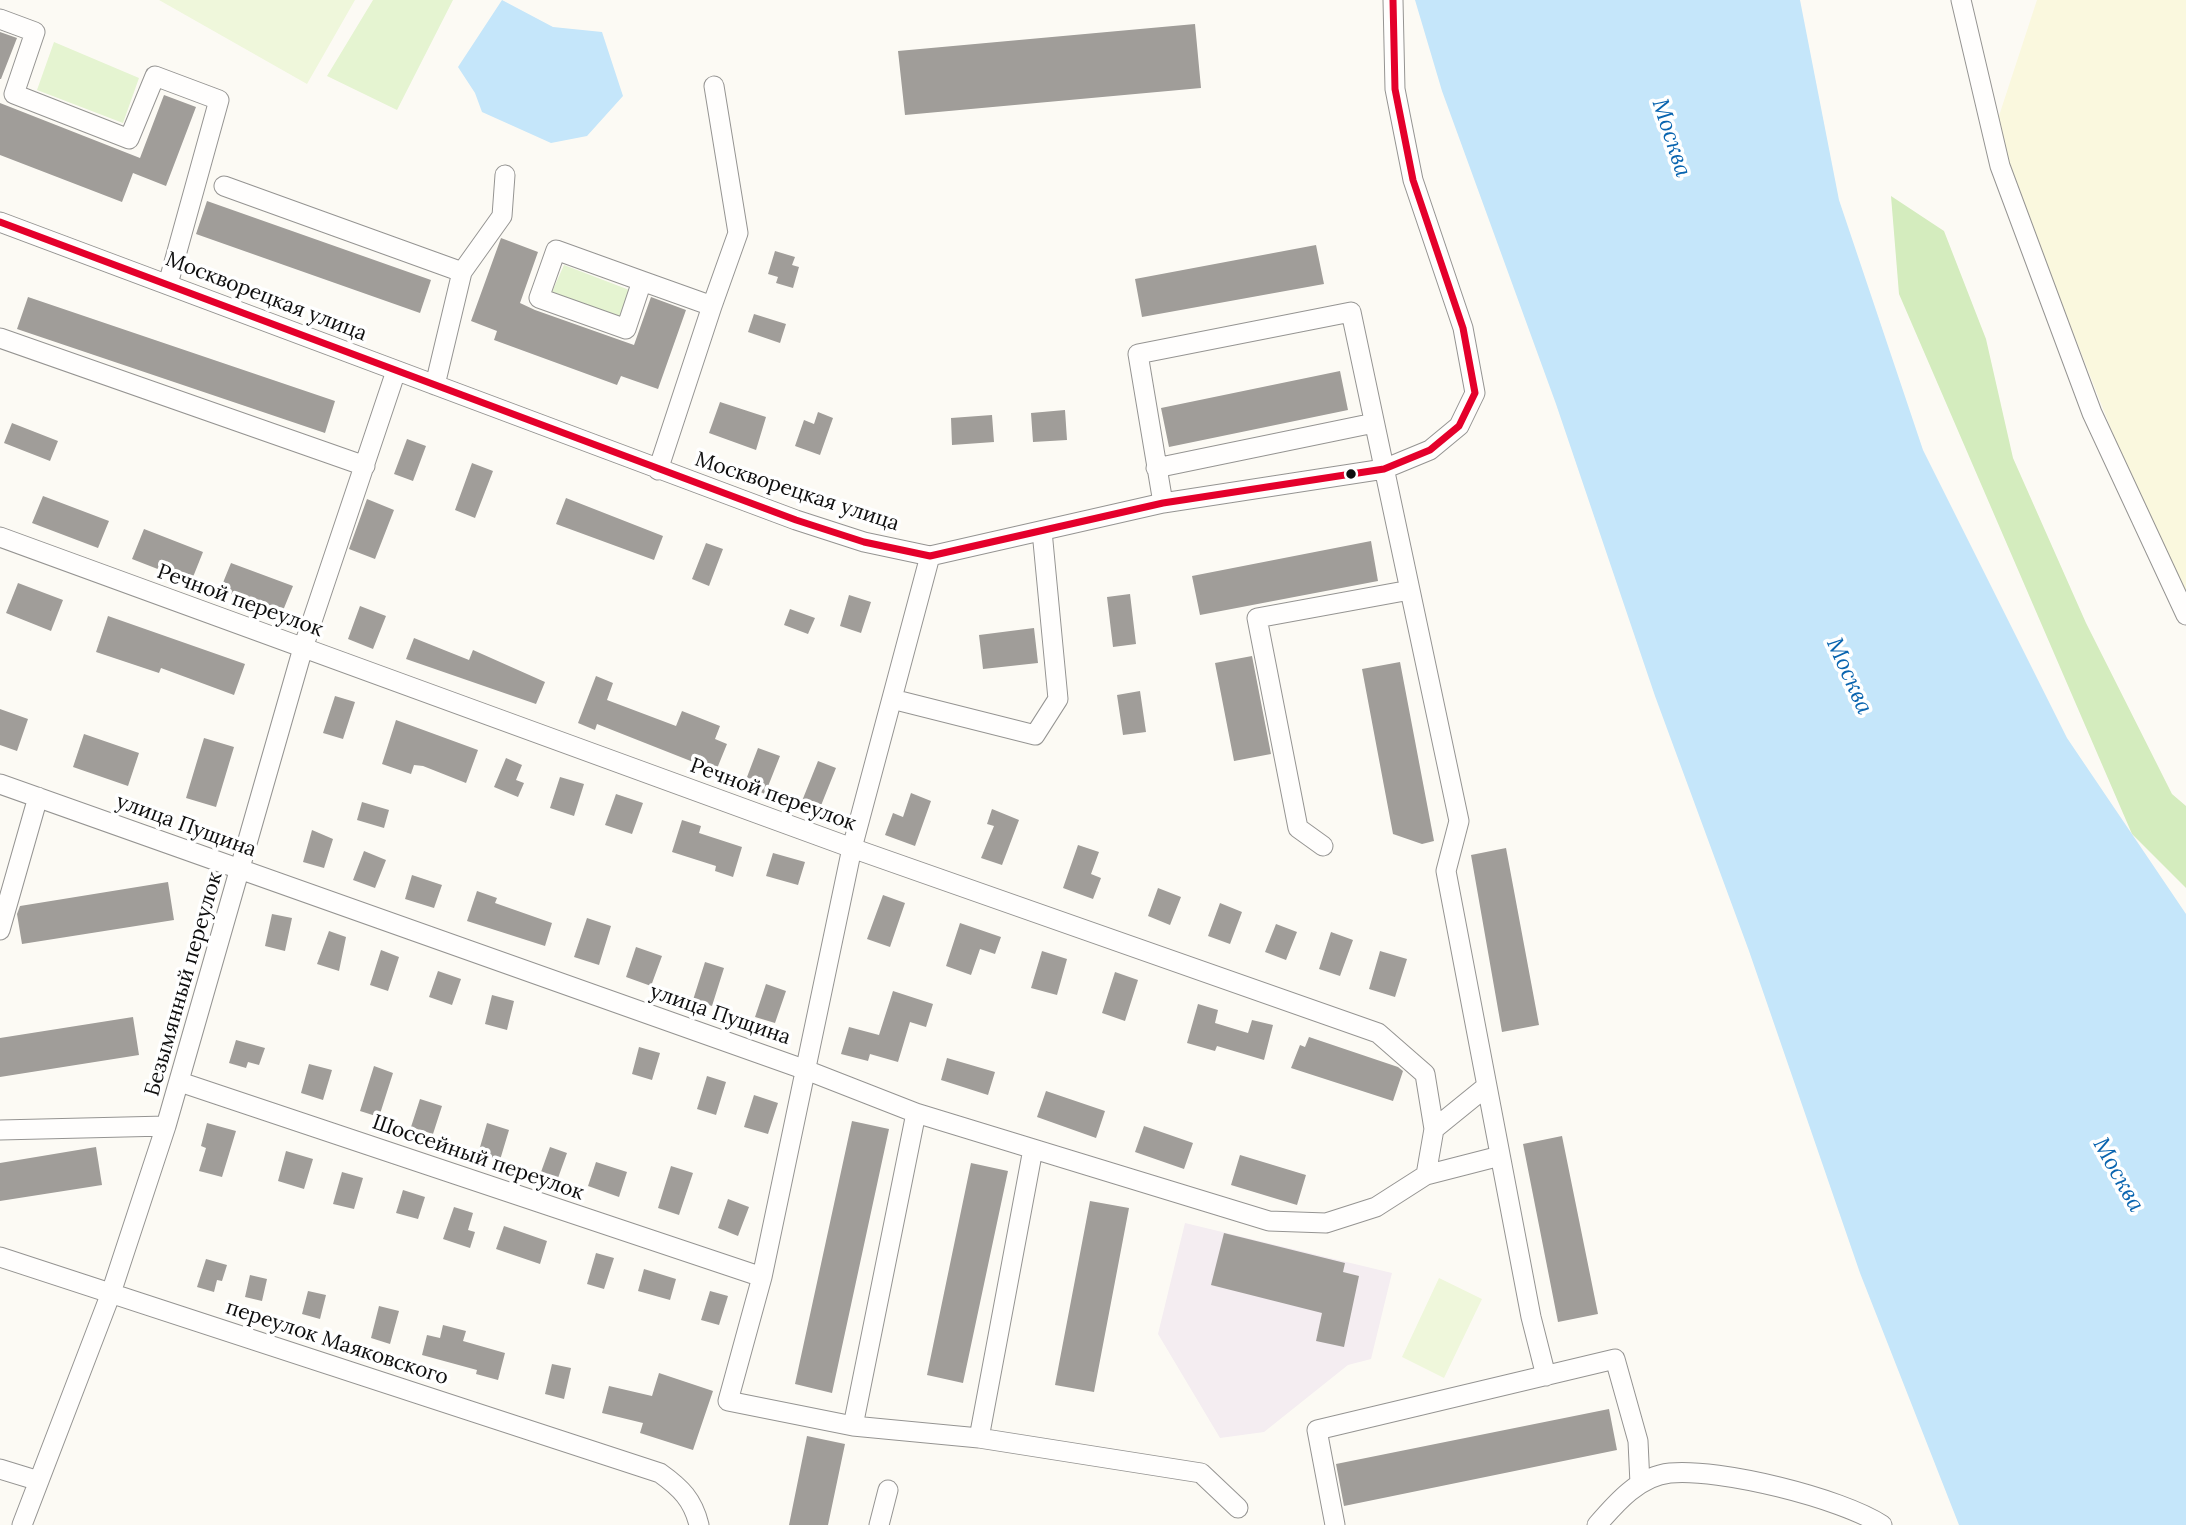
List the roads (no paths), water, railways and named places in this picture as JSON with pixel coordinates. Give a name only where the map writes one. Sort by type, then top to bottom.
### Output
[{"type":"street","name":"Москворецкая улица","points":[[0,222],[796,520],[864,542],[930,556],[1163,503],[1384,469],[1430,450],[1459,426],[1475,393],[1463,328],[1413,180],[1395,89],[1393,0]]},
{"type":"street","points":[[1961,0],[2000,166],[2092,413],[2186,615]]},
{"type":"street","points":[[0,19],[35,32],[14,94],[129,139],[155,76],[219,100],[168,284]]},
{"type":"street","points":[[658,470],[738,233],[714,86]]},
{"type":"street","points":[[435,385],[462,272],[502,216],[505,176]]},
{"type":"street","points":[[223,186],[462,272]]},
{"type":"street","points":[[642,281],[626,328],[539,298],[556,250],[712,306]]},
{"type":"street","points":[[1163,503],[1138,354],[1351,312],[1459,821],[1446,871],[1531,1317],[1546,1376]]},
{"type":"street","points":[[0,338],[365,466]]},
{"type":"street","name":"Безымянный переулок","points":[[22,1525],[111,1293],[166,1126],[303,648],[396,371]]},
{"type":"street","points":[[1156,468],[1374,423]]},
{"type":"street","points":[[892,699],[1035,735],[1058,699],[1042,531]]},
{"type":"street","name":"Речной переулок","points":[[0,537],[852,848],[1378,1033],[1425,1074],[1434,1129],[1426,1175]]},
{"type":"street","points":[[930,556],[852,848],[762,1277],[728,1401],[853,1426],[979,1438],[1201,1473],[1238,1508]]},
{"type":"street","points":[[1323,846],[1298,828],[1257,618],[1410,590]]},
{"type":"street","name":"улица Пущина","points":[[0,784],[806,1070],[916,1113],[1269,1221],[1326,1223],[1376,1208],[1426,1175],[1500,1156]]},
{"type":"street","points":[[0,929],[38,797]]},
{"type":"street","name":"Шоссейный переулок","points":[[180,1082],[762,1277]]},
{"type":"street","points":[[1434,1129],[1487,1086]]},
{"type":"street","points":[[853,1426],[916,1113]]},
{"type":"street","points":[[0,1130],[166,1126]]},
{"type":"street","points":[[979,1438],[1034,1149]]},
{"type":"street","name":"переулок Маяковского","points":[[0,1257],[660,1473],[680,1487],[694,1506],[699,1525]]},
{"type":"street","points":[[1335,1525],[1317,1430],[1615,1359],[1638,1441],[1640,1484]]},
{"type":"street","points":[[0,1469],[39,1481]]},
{"type":"street","points":[[1598,1525],[1615,1504],[1640,1484],[1669,1473],[1722,1478],[1823,1497],[1882,1525]]},
{"type":"street","points":[[879,1525],[888,1490]]},
{"type":"water","points":[[502,0],[553,27],[602,32],[623,96],[587,136],[551,143],[482,112],[475,93],[458,67]]},
{"type":"water","name":"Москва","points":[[1415,0],[1800,0],[1839,200],[1923,450],[2067,738],[2186,914],[2186,1525],[1959,1525],[1860,1273],[1749,951],[1655,696],[1556,404],[1442,91]]}]
